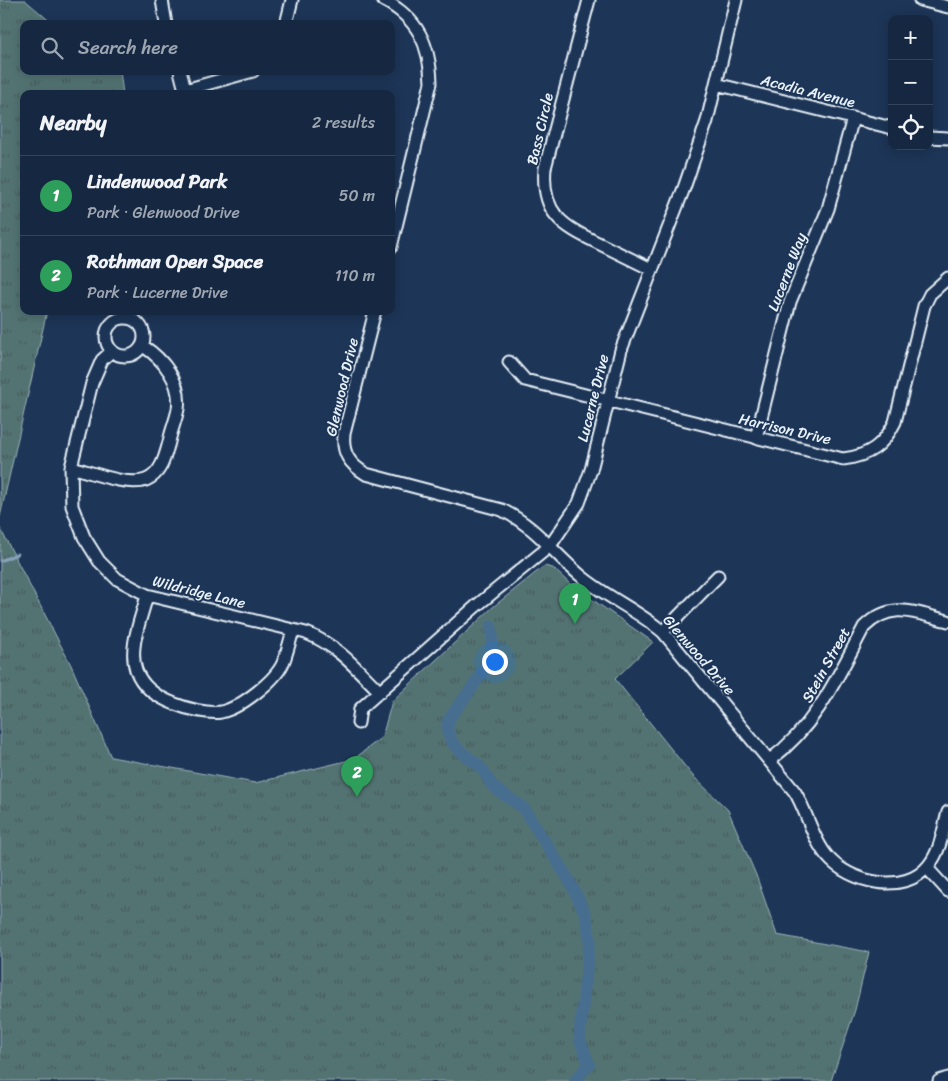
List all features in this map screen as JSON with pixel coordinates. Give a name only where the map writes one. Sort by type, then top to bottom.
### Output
[{"type":"street","points":[[162,0],[165,20]]},
{"type":"street","points":[[287,20],[292,0]]},
{"type":"street","points":[[383,0],[394,6],[411,20],[426,43],[431,75],[428,99],[395,231]]},
{"type":"street","name":"Bass Circle","points":[[589,0],[545,168],[544,182],[547,200],[555,216],[568,228],[651,269]]},
{"type":"street","name":"Lucerne Drive","points":[[358,724],[360,709],[475,607],[550,546],[579,503],[591,470],[621,350],[684,188],[716,84],[736,0]]},
{"type":"street","points":[[920,0],[948,7]]},
{"type":"street","points":[[181,75],[185,90]]},
{"type":"street","points":[[192,90],[240,75]]},
{"type":"street","name":"Acadia Avenue","points":[[716,84],[888,127]]},
{"type":"street","name":"Lucerne Way","points":[[756,438],[790,302],[828,209],[853,118]]},
{"type":"street","points":[[933,137],[948,138]]},
{"type":"street","name":"Harrison Drive","points":[[509,362],[525,380],[843,459],[869,453],[880,445],[895,422],[924,306],[930,294],[948,278]]},
{"type":"street","name":"Glenwood Drive","points":[[374,315],[344,434],[343,443],[346,456],[354,467],[366,474],[502,510],[530,525],[581,576],[642,615],[663,632],[796,792],[807,811],[816,840],[828,857],[844,871],[864,880],[901,882],[914,877],[927,868]]},
{"type":"street","points":[[127,318],[136,321],[142,328],[145,337],[143,346],[137,353],[119,356],[112,351],[107,343],[106,334],[110,325],[118,320],[127,318]]},
{"type":"street","points":[[71,467],[133,483],[152,476],[160,467],[178,407],[177,392],[168,368],[160,357],[143,346]]},
{"type":"street","name":"Wildridge Lane","points":[[112,351],[102,360],[92,383],[71,467],[72,506],[84,537],[99,561],[117,580],[147,595],[293,630],[324,640],[352,663],[380,692]]},
{"type":"street","points":[[663,632],[718,576]]},
{"type":"street","points":[[147,595],[135,644],[136,670],[147,687],[168,702],[179,706],[221,712],[242,702],[265,686],[283,664],[293,630]]},
{"type":"street","name":"Stein Street","points":[[770,760],[802,732],[819,710],[864,627],[875,616],[888,611],[904,610],[948,622]]},
{"type":"street","points":[[948,812],[938,850],[927,868],[948,891]]},
{"type":"street","points":[[938,1081],[948,1078]]},
{"type":"green space","points":[[0,0],[25,0],[48,20],[20,20],[20,75],[121,75],[122,90],[20,90],[20,315],[46,315],[0,517]]},
{"type":"green space","points":[[0,528],[71,665],[111,757],[255,783],[354,759],[382,737],[392,701],[493,607],[544,566],[553,568],[570,584],[653,642],[615,679],[692,775],[728,810],[756,875],[777,935],[869,952],[855,1010],[831,1081],[0,1081]]},
{"type":"waterway","points":[[0,561],[17,554]]},
{"type":"waterway","points":[[491,626],[491,652],[480,676],[448,721],[449,736],[456,747],[481,768],[498,791],[524,809],[569,880],[585,913],[590,938],[580,1040],[589,1064],[575,1081]]},
{"type":"place","name":"Lindenwood Park","points":[[575,624]]},
{"type":"place","name":"Rothman Open Space","points":[[357,797]]}]
